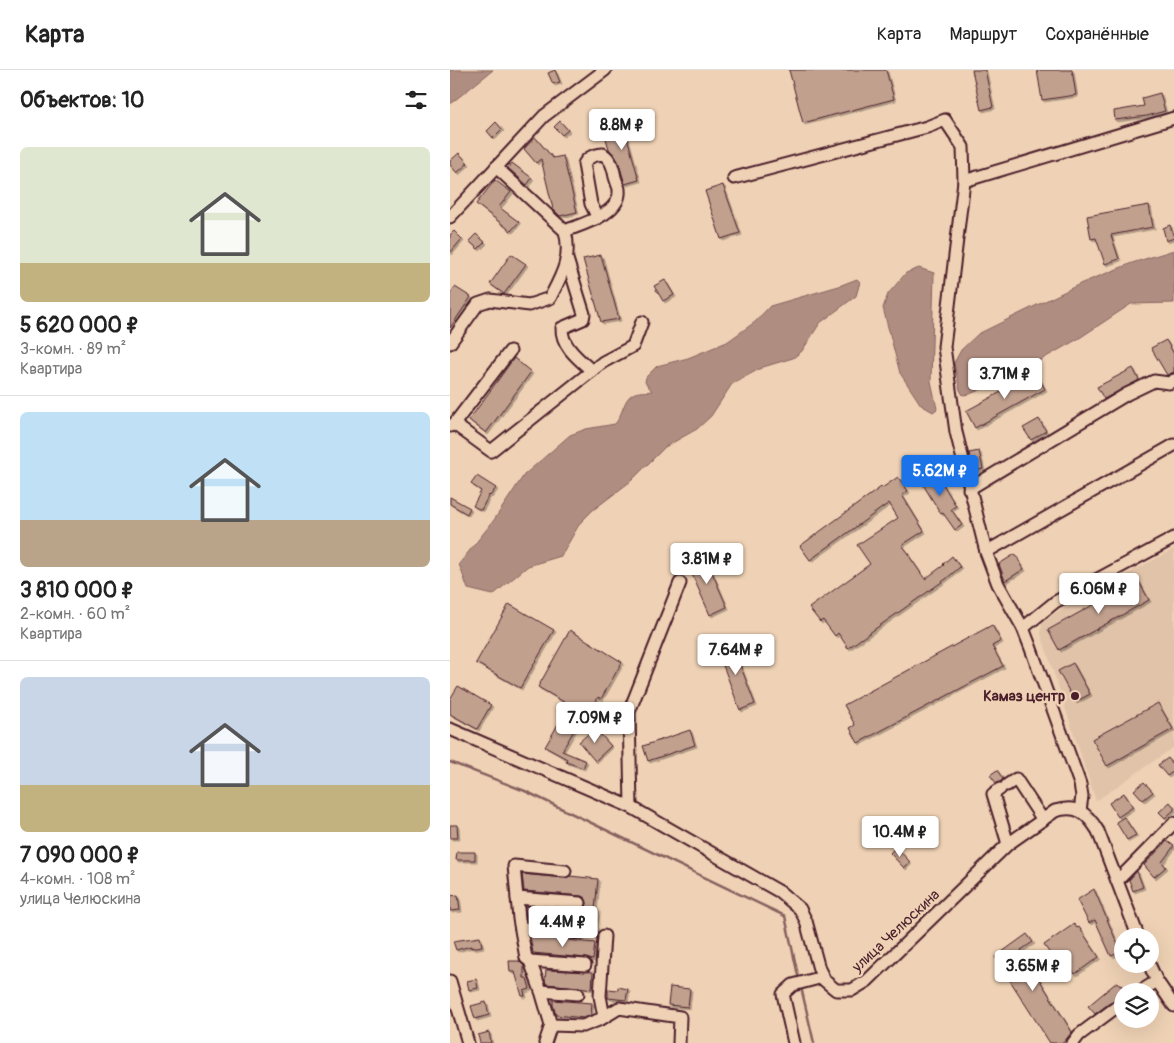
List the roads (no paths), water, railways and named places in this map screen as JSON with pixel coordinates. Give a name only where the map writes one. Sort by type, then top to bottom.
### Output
[{"type":"street","points":[[450,217],[544,116],[604,70]]},
{"type":"street","points":[[734,178],[927,127],[945,120],[963,147],[964,181],[944,347],[956,432],[986,552],[998,584],[1023,628],[1080,784],[1082,796],[1080,811],[1091,819],[1098,831],[1135,928]]},
{"type":"street","points":[[964,181],[1173,122]]},
{"type":"street","points":[[565,232],[598,218],[608,212],[615,202],[619,190],[610,159],[604,154],[594,155],[587,159],[584,164],[591,204],[598,218]]},
{"type":"street","points":[[450,343],[478,304],[490,300],[529,305],[550,298],[567,260],[569,245],[565,232],[496,167]]},
{"type":"street","points":[[567,260],[584,314],[583,319],[562,328],[562,332],[571,352],[592,371]]},
{"type":"street","points":[[510,351],[452,425],[491,451],[603,362],[633,346],[642,322]]},
{"type":"street","points":[[969,489],[1127,394],[1154,381],[1169,383],[1174,380]]},
{"type":"street","points":[[986,552],[1174,445]]},
{"type":"street","points":[[1023,628],[1055,602],[1174,538]]},
{"type":"street","points":[[631,807],[629,712],[680,583]]},
{"type":"street","points":[[450,729],[631,807],[791,900],[800,909],[806,922],[819,970],[823,977],[793,985],[783,994],[794,1043]]},
{"type":"street","points":[[1008,844],[993,794],[1016,779],[1043,820]]},
{"type":"street","name":"улица Челюскина","points":[[823,977],[836,990],[852,990],[867,981],[1008,844],[1055,811],[1071,808],[1080,811]]},
{"type":"street","points":[[1116,881],[1174,823]]},
{"type":"street","points":[[545,1043],[551,1025],[541,990],[530,961],[526,958],[514,866],[565,871]]},
{"type":"street","points":[[517,898],[580,902]]},
{"type":"street","points":[[521,928],[582,933]]},
{"type":"street","points":[[604,936],[600,996],[604,1017]]},
{"type":"street","points":[[530,961],[585,965]]},
{"type":"street","points":[[1153,973],[1165,995],[1174,1006]]},
{"type":"street","points":[[450,981],[468,1043]]},
{"type":"street","points":[[1165,995],[1174,986]]},
{"type":"street","points":[[541,990],[578,994]]},
{"type":"street","points":[[551,1025],[583,1026],[619,1008],[680,1018],[680,1043]]},
{"type":"street","points":[[1072,1043],[1079,1035],[1114,1009]]},
{"type":"waterway","points":[[450,762],[525,791],[785,916],[799,980]]},
{"type":"waterway","points":[[801,987],[814,1043]]},
{"type":"place","name":"Камаз центр","points":[[1075,696]]}]
